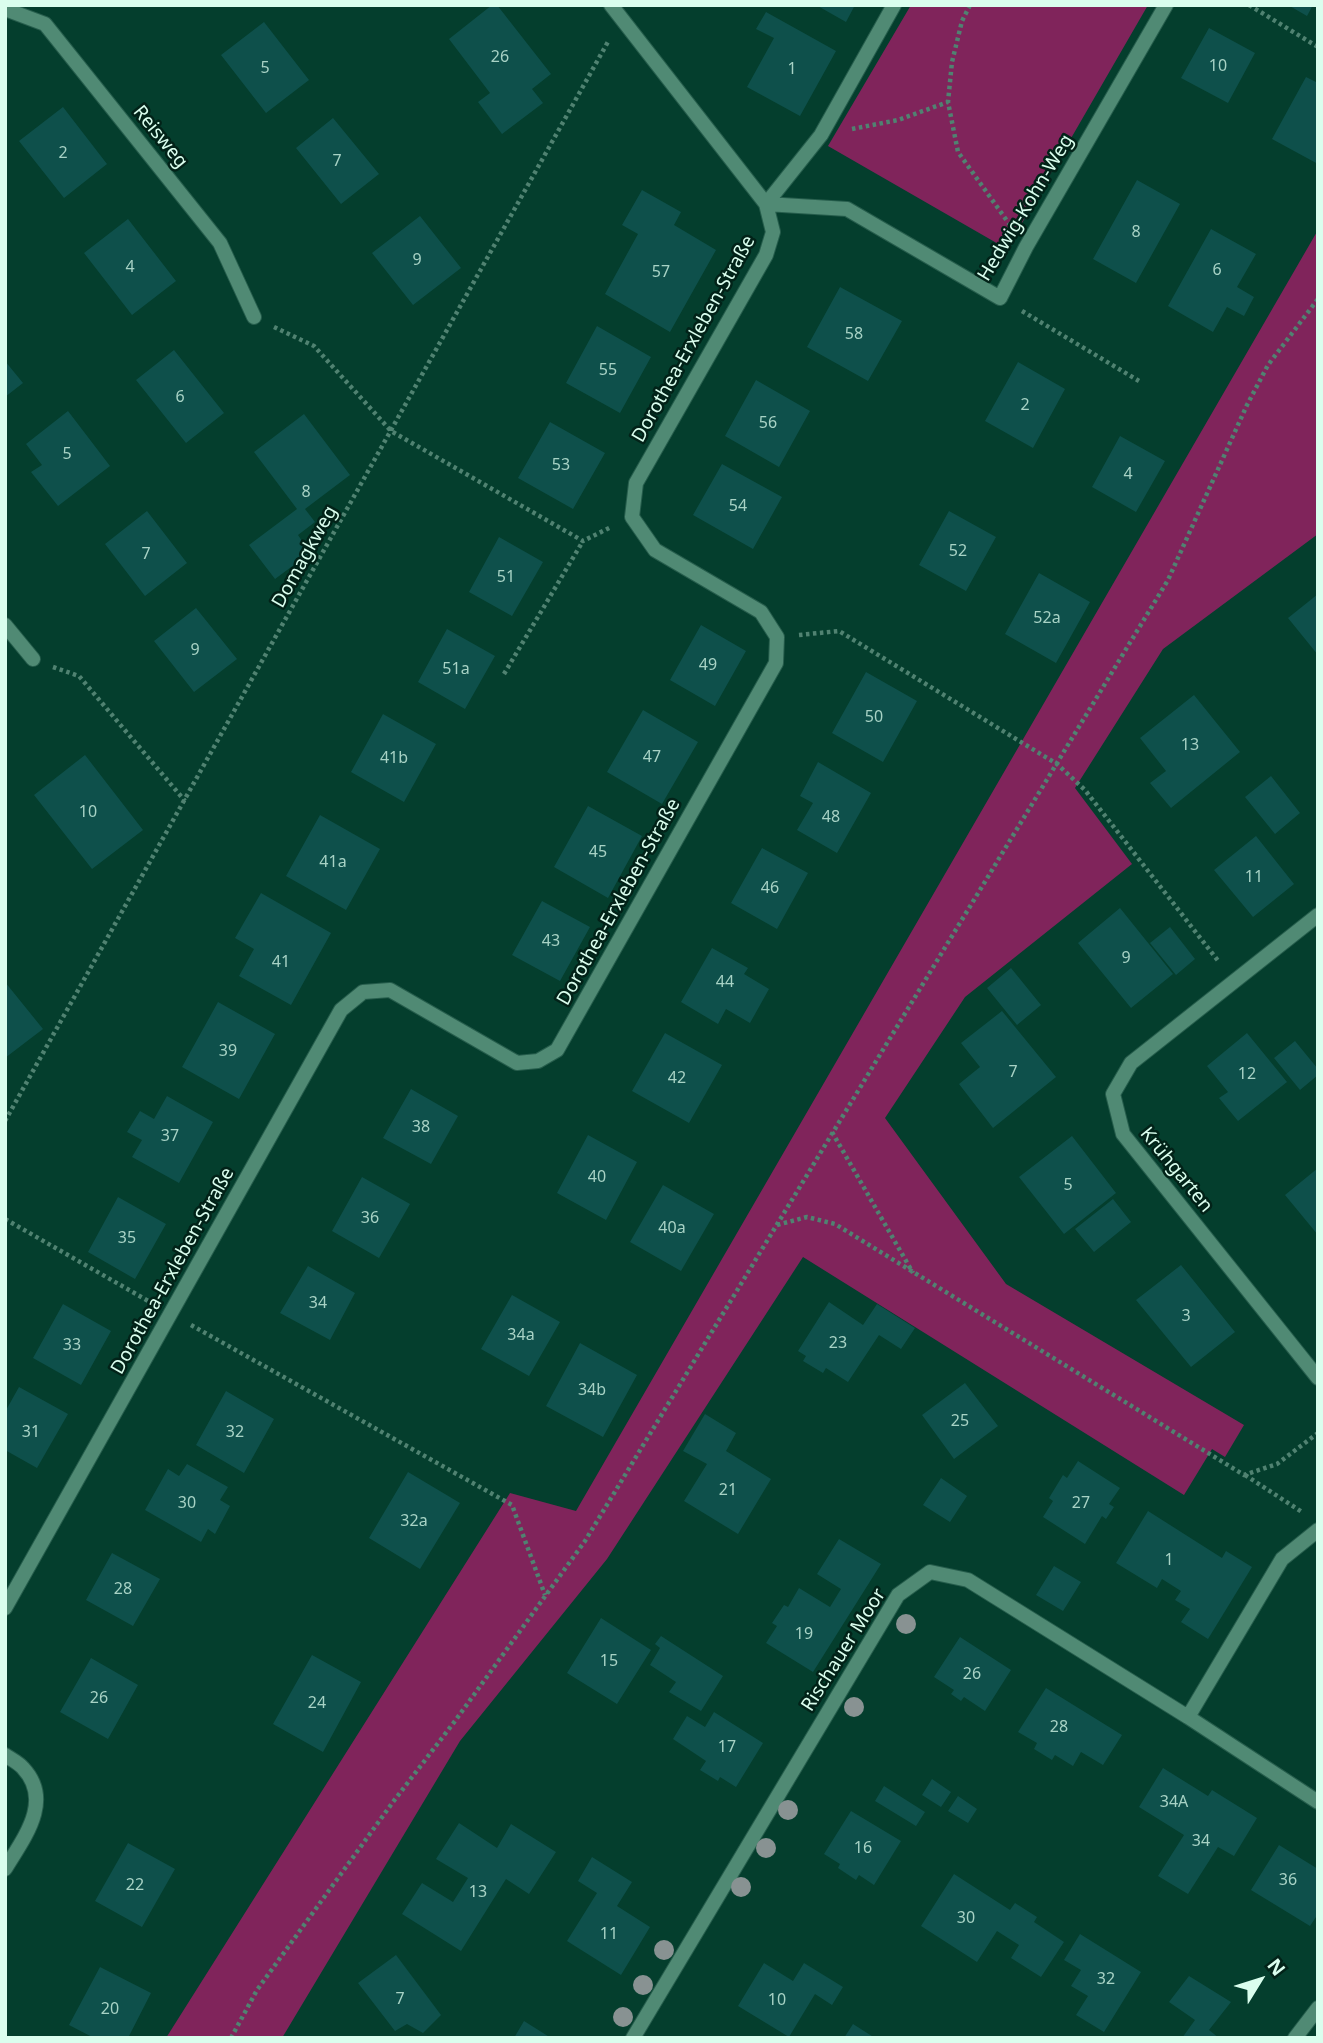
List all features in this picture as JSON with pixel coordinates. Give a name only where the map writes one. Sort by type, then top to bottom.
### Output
[{"type":"street","name":"Dorothea-Erxleben-Straße","points":[[611,5],[766,204],[773,232],[766,255],[636,483],[632,517]]},
{"type":"street","points":[[766,204],[821,135],[894,5]]},
{"type":"street","name":"Hedwig-Kohn-Weg","points":[[766,204],[847,209],[1000,298],[1166,5]]},
{"type":"street","name":"Reisweg","points":[[5,9],[45,24],[220,243],[254,317]]},
{"type":"street","points":[[632,517],[655,550],[761,612],[778,637]]},
{"type":"street","points":[[5,625],[33,659]]},
{"type":"street","name":"Dorothea-Erxleben-Straße","points":[[5,1608],[341,1010],[363,992],[390,990],[517,1063],[538,1061],[557,1050],[776,663],[778,637]]},
{"type":"street","name":"Krühgarten","points":[[1318,915],[1131,1063],[1113,1094],[1123,1134],[1318,1378]]},
{"type":"street","points":[[1188,1717],[1282,1559],[1318,1530]]},
{"type":"street","name":"Rischauer Moor","points":[[633,2038],[898,1595],[930,1572],[968,1580],[1188,1717],[1318,1802]]},
{"type":"street","points":[[5,1755],[24,1769],[37,1792],[35,1818],[5,1869]]},
{"type":"street","points":[[1295,2038],[1318,2008]]},
{"type":"path","points":[[970,5],[962,21],[952,62],[948,102],[958,152],[1027,247]]},
{"type":"path","points":[[1249,5],[1318,47]]},
{"type":"path","name":"Domagkweg","points":[[5,1121],[621,18]]},
{"type":"path","points":[[821,135],[898,120],[948,102]]},
{"type":"path","points":[[1000,298],[1139,382]]},
{"type":"path","points":[[231,2038],[257,1990],[585,1541],[1168,580],[1247,405],[1268,366],[1318,299]]},
{"type":"path","points":[[254,317],[314,346],[391,431],[583,541]]},
{"type":"path","points":[[504,674],[583,541],[632,517]]},
{"type":"path","points":[[778,637],[839,631],[1057,764],[1085,790],[1234,982]]},
{"type":"path","points":[[33,659],[79,676],[185,801]]},
{"type":"path","points":[[832,1132],[913,1273]]},
{"type":"path","points":[[776,1226],[807,1217],[835,1224],[1307,1516]]},
{"type":"path","points":[[5,1219],[512,1505],[545,1595]]},
{"type":"path","points":[[1244,1475],[1276,1464],[1318,1433]]},
{"type":"shaded area","points":[[911,5],[1148,5],[1007,249],[828,146]]},
{"type":"shaded area","points":[[1318,230],[1318,534],[1163,649],[1075,788],[1132,864],[965,997],[885,1118],[1006,1284],[1244,1425],[1225,1457],[1212,1449],[1184,1495],[803,1257],[607,1559],[460,1741],[282,2038],[166,2038],[510,1493],[576,1511]]},
{"type":"building","points":[[492,5],[497,5],[551,74],[532,89],[543,103],[502,134],[478,102],[490,93],[449,39]]},
{"type":"building","points":[[816,5],[855,5],[846,22]]},
{"type":"building","points":[[1288,5],[1313,5],[1307,16]]},
{"type":"building","points":[[766,12],[836,51],[800,116],[747,87],[774,38],[756,29]]},
{"type":"building","points":[[264,22],[309,80],[266,113],[221,55]]},
{"type":"building","points":[[1209,28],[1255,53],[1228,103],[1181,78]]},
{"type":"building","points":[[1306,77],[1318,83],[1318,164],[1272,139]]},
{"type":"building","points":[[63,107],[107,164],[64,198],[19,141]]},
{"type":"building","points":[[333,118],[379,174],[341,204],[296,148]]},
{"type":"building","points":[[1137,180],[1180,204],[1136,283],[1093,259]]},
{"type":"building","points":[[642,190],[681,212],[674,225],[716,250],[670,332],[605,294],[638,234],[622,225]]},
{"type":"building","points":[[420,216],[461,268],[413,305],[372,253]]},
{"type":"building","points":[[128,219],[176,281],[132,315],[84,253]]},
{"type":"building","points":[[1211,229],[1256,254],[1237,287],[1254,297],[1244,316],[1227,307],[1213,332],[1168,306]]},
{"type":"building","points":[[840,287],[902,321],[868,381],[807,347]]},
{"type":"building","points":[[597,326],[651,357],[620,413],[566,383]]},
{"type":"building","points":[[174,350],[224,413],[186,443],[136,380]]},
{"type":"building","points":[[5,361],[23,383],[5,397]]},
{"type":"building","points":[[1018,362],[1065,389],[1033,448],[985,421]]},
{"type":"building","points":[[756,380],[810,411],[779,467],[725,436]]},
{"type":"building","points":[[68,411],[110,466],[58,506],[31,472],[42,465],[26,444]]},
{"type":"building","points":[[304,414],[350,475],[305,509],[315,522],[298,535],[310,553],[275,579],[249,545],[297,509],[254,452]]},
{"type":"building","points":[[550,422],[605,453],[573,509],[518,478]]},
{"type":"building","points":[[1120,436],[1165,461],[1136,512],[1092,487]]},
{"type":"building","points":[[722,464],[782,497],[753,549],[693,515]]},
{"type":"building","points":[[147,511],[187,563],[145,596],[105,544]]},
{"type":"building","points":[[949,511],[996,537],[966,591],[919,565]]},
{"type":"building","points":[[499,537],[543,562],[512,616],[469,592]]},
{"type":"building","points":[[1039,573],[1090,602],[1056,663],[1005,634]]},
{"type":"building","points":[[1318,594],[1318,655],[1288,618]]},
{"type":"building","points":[[196,608],[237,659],[194,692],[154,641]]},
{"type":"building","points":[[701,625],[746,651],[715,706],[670,680]]},
{"type":"building","points":[[447,629],[495,656],[465,709],[418,682]]},
{"type":"building","points":[[866,672],[917,701],[883,762],[832,733]]},
{"type":"building","points":[[1194,695],[1240,752],[1171,808],[1150,783],[1166,771],[1140,738]]},
{"type":"building","points":[[643,710],[698,742],[662,804],[607,772]]},
{"type":"building","points":[[383,714],[436,744],[404,802],[351,772]]},
{"type":"building","points":[[85,755],[143,830],[92,869],[34,795]]},
{"type":"building","points":[[818,762],[871,793],[837,853],[797,830],[813,803],[800,796]]},
{"type":"building","points":[[1271,776],[1300,813],[1275,834],[1245,797]]},
{"type":"building","points":[[588,806],[642,836],[608,898],[554,867]]},
{"type":"building","points":[[320,815],[380,849],[346,910],[286,876]]},
{"type":"building","points":[[1256,836],[1294,884],[1253,917],[1214,870]]},
{"type":"building","points":[[762,848],[808,873],[777,929],[731,903]]},
{"type":"building","points":[[261,893],[331,933],[291,1005],[239,976],[254,949],[235,938]]},
{"type":"building","points":[[542,901],[590,927],[560,981],[512,955]]},
{"type":"building","points":[[1120,908],[1173,974],[1131,1008],[1078,943]]},
{"type":"building","points":[[1170,927],[1195,959],[1176,975],[1150,943]]},
{"type":"building","points":[[712,948],[748,968],[744,974],[769,989],[750,1023],[726,1009],[718,1024],[681,1002]]},
{"type":"building","points":[[1011,968],[1041,1005],[1017,1025],[987,988]]},
{"type":"building","points":[[5,982],[43,1029],[5,1058]]},
{"type":"building","points":[[218,1002],[275,1034],[239,1099],[182,1067]]},
{"type":"building","points":[[1002,1011],[1056,1077],[993,1128],[959,1084],[980,1067],[961,1043]]},
{"type":"building","points":[[665,1033],[722,1065],[689,1123],[632,1091]]},
{"type":"building","points":[[1247,1033],[1287,1082],[1238,1121],[1219,1098],[1228,1092],[1207,1066]]},
{"type":"building","points":[[1295,1041],[1318,1069],[1318,1075],[1300,1090],[1274,1058]]},
{"type":"building","points":[[411,1089],[458,1116],[431,1164],[383,1138]]},
{"type":"building","points":[[167,1096],[213,1122],[179,1183],[132,1157],[142,1140],[127,1132],[140,1111],[154,1119]]},
{"type":"building","points":[[588,1135],[637,1162],[606,1220],[557,1193]]},
{"type":"building","points":[[1072,1136],[1116,1193],[1064,1234],[1019,1177]]},
{"type":"building","points":[[1318,1168],[1318,1235],[1285,1195]]},
{"type":"building","points":[[362,1177],[410,1204],[379,1258],[332,1231]]},
{"type":"building","points":[[663,1185],[714,1214],[681,1271],[630,1242]]},
{"type":"building","points":[[118,1197],[166,1224],[135,1279],[88,1252]]},
{"type":"building","points":[[1113,1199],[1131,1222],[1094,1252],[1075,1229]]},
{"type":"building","points":[[1181,1265],[1235,1332],[1191,1367],[1136,1300]]},
{"type":"building","points":[[308,1266],[355,1293],[330,1340],[280,1313]]},
{"type":"building","points":[[512,1295],[560,1322],[529,1376],[481,1349]]},
{"type":"building","points":[[829,1302],[863,1325],[877,1304],[915,1328],[901,1349],[879,1335],[848,1382],[826,1368],[823,1373],[803,1361],[806,1356],[798,1351]]},
{"type":"building","points":[[63,1304],[111,1331],[81,1385],[33,1358]]},
{"type":"building","points":[[580,1343],[637,1375],[603,1437],[546,1406]]},
{"type":"building","points":[[965,1383],[998,1426],[954,1459],[922,1415]]},
{"type":"building","points":[[19,1387],[68,1414],[37,1468],[5,1450],[5,1412]]},
{"type":"building","points":[[226,1391],[274,1419],[244,1473],[196,1445]]},
{"type":"building","points":[[705,1414],[736,1433],[726,1451],[771,1479],[738,1534],[684,1501],[707,1464],[683,1451]]},
{"type":"building","points":[[1078,1461],[1120,1488],[1109,1504],[1114,1507],[1106,1519],[1102,1516],[1085,1544],[1043,1517],[1053,1501],[1049,1498],[1063,1475],[1067,1478]]},
{"type":"building","points":[[187,1464],[228,1487],[220,1500],[230,1506],[215,1534],[208,1529],[201,1542],[145,1510],[168,1469],[179,1476]]},
{"type":"building","points":[[408,1472],[460,1503],[420,1569],[369,1538]]},
{"type":"building","points":[[941,1478],[967,1496],[950,1522],[923,1505]]},
{"type":"building","points":[[1148,1511],[1222,1558],[1226,1551],[1252,1567],[1208,1639],[1181,1622],[1190,1609],[1175,1600],[1181,1591],[1162,1579],[1157,1588],[1116,1563]]},
{"type":"building","points":[[839,1539],[881,1564],[813,1672],[766,1643],[777,1626],[772,1623],[784,1605],[788,1607],[799,1588],[830,1607],[841,1589],[817,1574]]},
{"type":"building","points":[[112,1553],[160,1579],[133,1626],[86,1600]]},
{"type":"building","points":[[1054,1566],[1081,1582],[1063,1611],[1036,1595]]},
{"type":"building","points":[[601,1618],[651,1650],[617,1704],[567,1673]]},
{"type":"building","points":[[661,1636],[723,1676],[701,1711],[669,1692],[676,1682],[650,1665],[660,1648],[655,1644]]},
{"type":"building","points":[[960,1637],[1011,1670],[985,1711],[964,1697],[961,1701],[951,1694],[954,1690],[934,1677]]},
{"type":"building","points":[[312,1655],[361,1682],[323,1752],[273,1724]]},
{"type":"building","points":[[91,1658],[138,1685],[108,1739],[60,1712]]},
{"type":"building","points":[[1046,1688],[1122,1735],[1103,1765],[1081,1752],[1073,1766],[1055,1755],[1052,1760],[1034,1749],[1037,1743],[1018,1732]]},
{"type":"building","points":[[714,1712],[763,1743],[736,1787],[720,1777],[718,1781],[700,1770],[706,1761],[673,1739],[687,1716],[705,1727]]},
{"type":"building","points":[[1163,1768],[1208,1796],[1212,1790],[1257,1818],[1234,1856],[1218,1847],[1188,1894],[1158,1876],[1184,1835],[1139,1807]]},
{"type":"building","points":[[932,1779],[951,1792],[941,1807],[922,1795]]},
{"type":"building","points":[[884,1786],[925,1812],[916,1826],[875,1801]]},
{"type":"building","points":[[958,1796],[977,1809],[968,1823],[948,1811]]},
{"type":"building","points":[[851,1811],[901,1841],[874,1885],[859,1875],[856,1880],[838,1868],[840,1864],[824,1854]]},
{"type":"building","points":[[459,1823],[497,1848],[511,1824],[556,1852],[529,1894],[506,1879],[461,1951],[402,1914],[422,1883],[453,1902],[468,1878],[436,1859]]},
{"type":"building","points":[[128,1843],[175,1869],[142,1927],[95,1901]]},
{"type":"building","points":[[1279,1845],[1318,1869],[1318,1914],[1310,1926],[1251,1890]]},
{"type":"building","points":[[592,1857],[632,1882],[617,1906],[650,1927],[621,1975],[567,1941],[597,1893],[578,1881]]},
{"type":"building","points":[[954,1874],[1010,1910],[1015,1903],[1037,1917],[1034,1922],[1064,1942],[1041,1977],[1011,1958],[1019,1945],[997,1931],[977,1962],[921,1926]]},
{"type":"building","points":[[1080,1934],[1141,1972],[1104,2032],[1076,2015],[1088,1996],[1071,1986],[1081,1970],[1064,1960]]},
{"type":"building","points":[[396,1955],[441,2015],[423,2033],[407,2024],[395,2031],[358,1983]]},
{"type":"building","points":[[764,1963],[793,1981],[804,1963],[843,1987],[832,2005],[815,1994],[789,2037],[738,2006]]},
{"type":"building","points":[[100,1967],[151,1993],[128,2038],[94,2038],[69,2025]]},
{"type":"building","points":[[1189,1976],[1231,2002],[1209,2030],[1219,2038],[1182,2038],[1195,2020],[1169,2002]]},
{"type":"building","points":[[524,2021],[551,2038],[514,2038]]},
{"type":"building","points":[[853,2024],[875,2038],[844,2038]]}]
